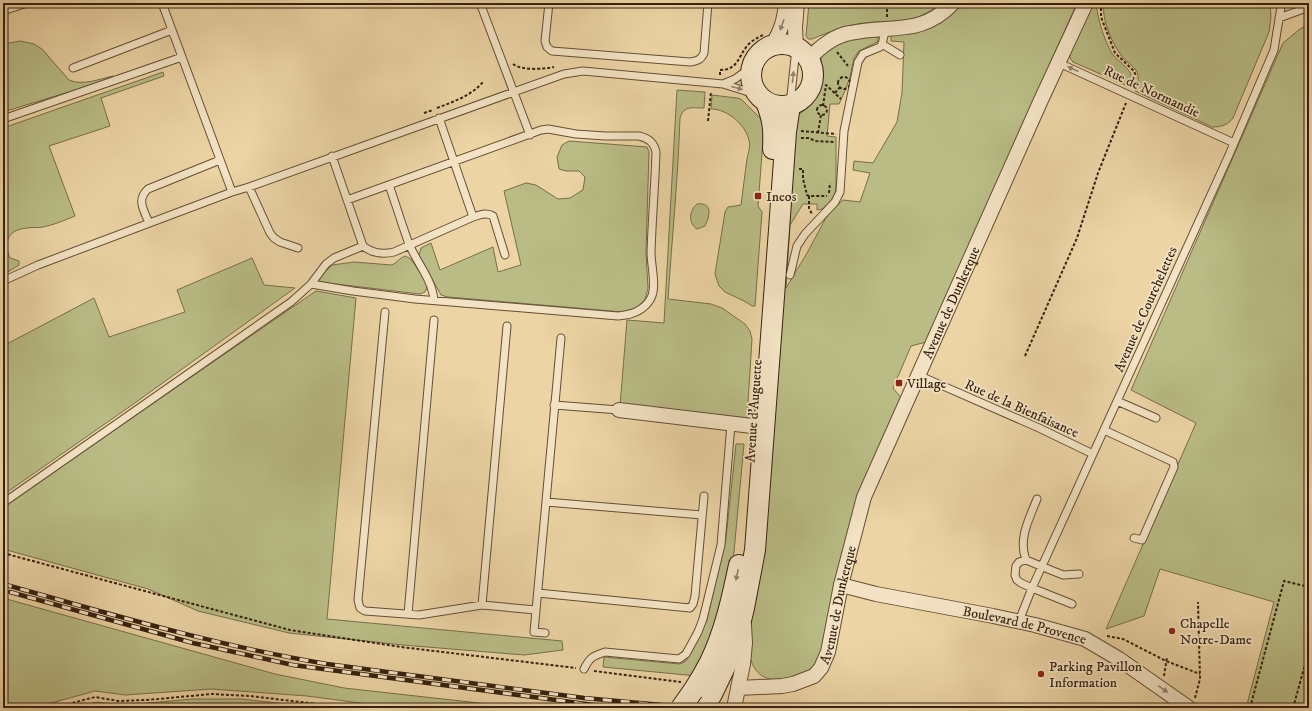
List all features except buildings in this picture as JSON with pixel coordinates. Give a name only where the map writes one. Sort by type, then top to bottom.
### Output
[{"type":"main road","points":[[768,40],[779,44],[790,45],[802,53],[813,70],[813,78],[806,96],[797,102],[783,106],[772,105],[762,98],[752,81],[753,66],[768,40]]},
{"type":"main road","name":"Avenue d'Auguette","points":[[702,694],[710,662],[728,615],[741,557],[745,525],[774,136],[772,118],[762,98]]},
{"type":"main road","name":"Avenue d'Auguette","points":[[681,708],[702,694],[725,667],[735,642],[750,579],[757,529],[786,132],[790,105]]},
{"type":"street","points":[[768,40],[782,27],[786,3]]},
{"type":"street","points":[[797,3],[795,27],[802,53],[819,49],[829,41],[849,33],[886,28],[912,27],[936,18],[953,3]]},
{"type":"street","name":"Avenue de Dunkerque","points":[[736,698],[767,686],[782,686],[804,680],[814,676],[821,668],[828,652],[841,585],[864,497],[1041,100],[1086,3]]},
{"type":"street","points":[[619,410],[752,426]]},
{"type":"street","name":"Boulevard de Provence","points":[[841,585],[876,594],[1019,621],[1068,633],[1085,639],[1119,659],[1193,707]]},
{"type":"street","points":[[736,698],[743,664],[745,643],[744,608]]},
{"type":"street","points":[[743,664],[756,680],[767,686]]},
{"type":"lane","points":[[3,11],[27,3]]},
{"type":"lane","points":[[162,3],[232,192]]},
{"type":"lane","points":[[480,3],[530,135]]},
{"type":"lane","points":[[548,3],[545,41],[546,48],[552,51],[690,62],[697,61],[702,58],[704,53],[708,3]]},
{"type":"lane","name":"Avenue de Courchelettes","points":[[1019,621],[1032,588],[1234,143],[1274,50],[1281,7],[1279,3]]},
{"type":"lane","points":[[1279,18],[1309,7]]},
{"type":"lane","points":[[790,274],[797,246],[804,234],[835,202],[840,192],[843,135],[856,72],[860,58],[864,54],[880,47],[886,28]]},
{"type":"lane","points":[[73,68],[172,30]]},
{"type":"lane","points":[[882,44],[889,50],[900,55]]},
{"type":"lane","points":[[3,119],[182,57]]},
{"type":"lane","name":"Rue de Normandie","points":[[1059,63],[1130,94],[1234,143]]},
{"type":"lane","points":[[723,84],[735,79],[753,66]]},
{"type":"lane","points":[[3,281],[38,265],[232,192],[564,74],[583,71],[723,84],[762,98]]},
{"type":"lane","points":[[439,118],[473,217]]},
{"type":"lane","points":[[311,284],[353,291],[434,300],[618,316],[636,313],[644,308],[652,297],[653,288],[651,254],[656,152],[655,146],[645,137],[576,134],[541,130],[347,200]]},
{"type":"lane","points":[[332,156],[363,246],[368,250],[386,254],[394,252],[473,217],[484,213],[489,213],[493,216],[505,255]]},
{"type":"lane","points":[[149,223],[141,200],[142,195],[148,188],[220,160]]},
{"type":"lane","points":[[389,185],[410,245],[430,282],[434,300]]},
{"type":"lane","points":[[249,187],[270,233],[274,238],[298,248]]},
{"type":"lane","points":[[3,503],[291,302],[311,284],[326,264],[334,258],[363,246]]},
{"type":"lane","points":[[385,312],[358,600],[360,608],[365,611],[419,615],[482,605],[536,610]]},
{"type":"lane","points":[[408,614],[434,320]]},
{"type":"lane","points":[[482,605],[507,326]]},
{"type":"lane","points":[[545,633],[534,632],[561,338]]},
{"type":"lane","name":"Rue de la Bienfaisance","points":[[918,375],[1093,454]]},
{"type":"lane","points":[[1117,401],[1156,418]]},
{"type":"lane","points":[[554,404],[619,410]]},
{"type":"lane","points":[[584,669],[588,660],[594,655],[605,652],[679,659],[686,654],[703,619],[722,545],[731,424]]},
{"type":"lane","points":[[1104,430],[1173,462],[1174,464],[1142,540],[1134,538]]},
{"type":"lane","points":[[538,593],[690,608],[693,604],[695,596],[704,496]]},
{"type":"lane","points":[[1026,560],[1023,553],[1024,535],[1026,526],[1037,500]]},
{"type":"lane","points":[[546,502],[702,515]]},
{"type":"lane","points":[[1072,604],[1021,583],[1015,576],[1016,566],[1019,562],[1026,560],[1063,575],[1079,574]]},
{"type":"path","points":[[1025,356],[1077,238],[1098,174],[1135,81],[1136,76],[1134,71],[1115,54],[1101,17],[1101,3]]},
{"type":"path","points":[[720,76],[720,70],[730,69],[735,65],[748,44],[754,39],[768,40]]},
{"type":"path","points":[[834,49],[849,67],[856,72]]},
{"type":"path","points":[[818,133],[821,115],[825,114],[826,110],[823,106],[826,85],[841,99],[850,102]]},
{"type":"path","points":[[835,93],[840,87]]},
{"type":"path","points":[[708,120],[710,92]]},
{"type":"path","points":[[821,115],[818,114],[817,110],[818,107],[823,106]]},
{"type":"path","points":[[801,125],[802,131],[843,135]]},
{"type":"path","points":[[798,138],[843,143]]},
{"type":"path","points":[[796,168],[803,169],[804,187],[807,195],[809,196],[809,208],[817,221]]},
{"type":"path","points":[[809,196],[826,197],[828,195],[832,173],[841,173]]},
{"type":"path","points":[[3,553],[290,630],[401,647],[584,669],[702,694]]},
{"type":"path","points":[[1251,708],[1284,581],[1309,587]]},
{"type":"path","points":[[1198,602],[1200,679],[1193,707],[1211,708]]},
{"type":"path","points":[[1103,636],[1123,639],[1166,661],[1200,674]]},
{"type":"path","points":[[1293,708],[1309,650]]},
{"type":"path","points":[[1165,674],[1167,657]]},
{"type":"path","points":[[3,682],[8,689],[3,689]]},
{"type":"path","points":[[53,708],[95,697],[118,701],[212,694],[250,696],[351,708]]},
{"type":"green space","points":[[809,3],[941,3],[931,11],[913,19],[851,25],[812,39],[808,39],[806,36]]},
{"type":"green space","points":[[960,3],[1077,3],[926,342],[911,346],[893,388],[902,399],[867,477],[840,561],[821,654],[816,665],[807,673],[791,678],[773,680],[766,678],[755,669],[749,654],[748,644],[797,116],[812,103],[819,92],[823,80],[821,57],[827,51],[845,41],[877,36],[877,42],[859,51],[854,58],[850,77],[839,104],[830,104],[827,136],[836,137],[835,194],[829,203],[822,209],[817,210],[817,204],[803,204],[790,225],[786,288],[828,214],[843,200],[860,202],[870,173],[853,170],[854,161],[873,163],[897,122],[902,93],[904,42],[891,41],[891,34],[910,34],[924,30],[937,22]]},
{"type":"green space","points":[[1093,3],[1097,3],[1100,22],[1111,52],[1131,74],[1131,79],[1128,86],[1073,62],[1070,58],[1070,54]]},
{"type":"green space","points":[[1104,3],[1270,3],[1271,17],[1269,32],[1233,118],[1224,125],[1212,127],[1135,91],[1138,82],[1138,74],[1120,54],[1112,40],[1104,17]]},
{"type":"green space","points":[[1309,24],[1309,708],[1246,708],[1274,602],[1160,569],[1144,616],[1106,629],[1196,423],[1131,390],[1283,43],[1300,29]]},
{"type":"green space","points":[[20,41],[34,44],[42,49],[69,80],[74,82],[85,82],[113,76],[92,85],[3,112],[3,44]]},
{"type":"green space","points":[[163,72],[164,76],[101,98],[110,126],[49,146],[75,216],[51,225],[21,229],[11,234],[7,242],[8,252],[10,258],[19,261],[19,265],[3,275],[3,128]]},
{"type":"green space","points":[[677,90],[705,92],[704,108],[686,109],[680,118],[668,299],[711,304],[722,308],[745,324],[750,331],[752,339],[747,418],[620,406],[627,320],[664,323]]},
{"type":"green space","points":[[712,95],[741,99],[761,119],[764,127],[758,206],[762,212],[755,306],[752,306],[725,292],[719,286],[715,274],[725,212],[728,207],[741,205],[750,145],[744,128],[734,118],[723,112],[711,109]]},
{"type":"green space","points":[[569,141],[647,147],[649,152],[646,252],[648,288],[645,300],[636,308],[623,312],[448,297],[441,295],[419,255],[421,248],[431,243],[440,270],[493,247],[498,272],[521,265],[504,191],[526,183],[536,185],[558,199],[570,198],[583,190],[585,177],[579,171],[566,171],[559,169],[557,157],[562,145]]},
{"type":"green space","points":[[697,204],[706,205],[709,210],[709,214],[705,226],[697,229],[692,224],[691,213]]},
{"type":"green space","points":[[405,256],[411,259],[426,282],[427,288],[425,292],[420,294],[319,282],[318,279],[332,265],[354,262],[392,265]]},
{"type":"green space","points":[[252,258],[264,285],[295,288],[3,495],[3,346],[94,298],[109,337],[185,312],[177,290]]},
{"type":"green space","points":[[316,291],[356,298],[327,619],[562,641],[563,650],[524,655],[403,645],[289,633],[198,611],[148,589],[3,549],[3,507]]},
{"type":"green space","points":[[736,444],[744,444],[734,552],[728,593],[697,676],[603,667],[604,657],[680,664],[686,661],[707,620],[726,538]]},
{"type":"green space","points":[[3,598],[275,674],[344,688],[524,708],[398,708],[307,696],[211,689],[125,695],[95,691],[55,702],[23,708],[3,708]]},
{"type":"green space","points":[[192,699],[242,699],[320,708],[72,708],[97,702],[126,705]]},
{"type":"railway","points":[[3,584],[204,639],[286,657],[327,664],[584,698],[695,708]]},
{"type":"railway","points":[[10,592],[193,643],[293,665],[616,708]]},
{"type":"place","name":"Ineos","points":[[758,196]]},
{"type":"place","name":"Village","points":[[899,383]]},
{"type":"place","name":"Chapelle Notre-Dame","points":[[1172,631]]},
{"type":"place","name":"Parking Pavillon Information","points":[[1041,674]]}]
